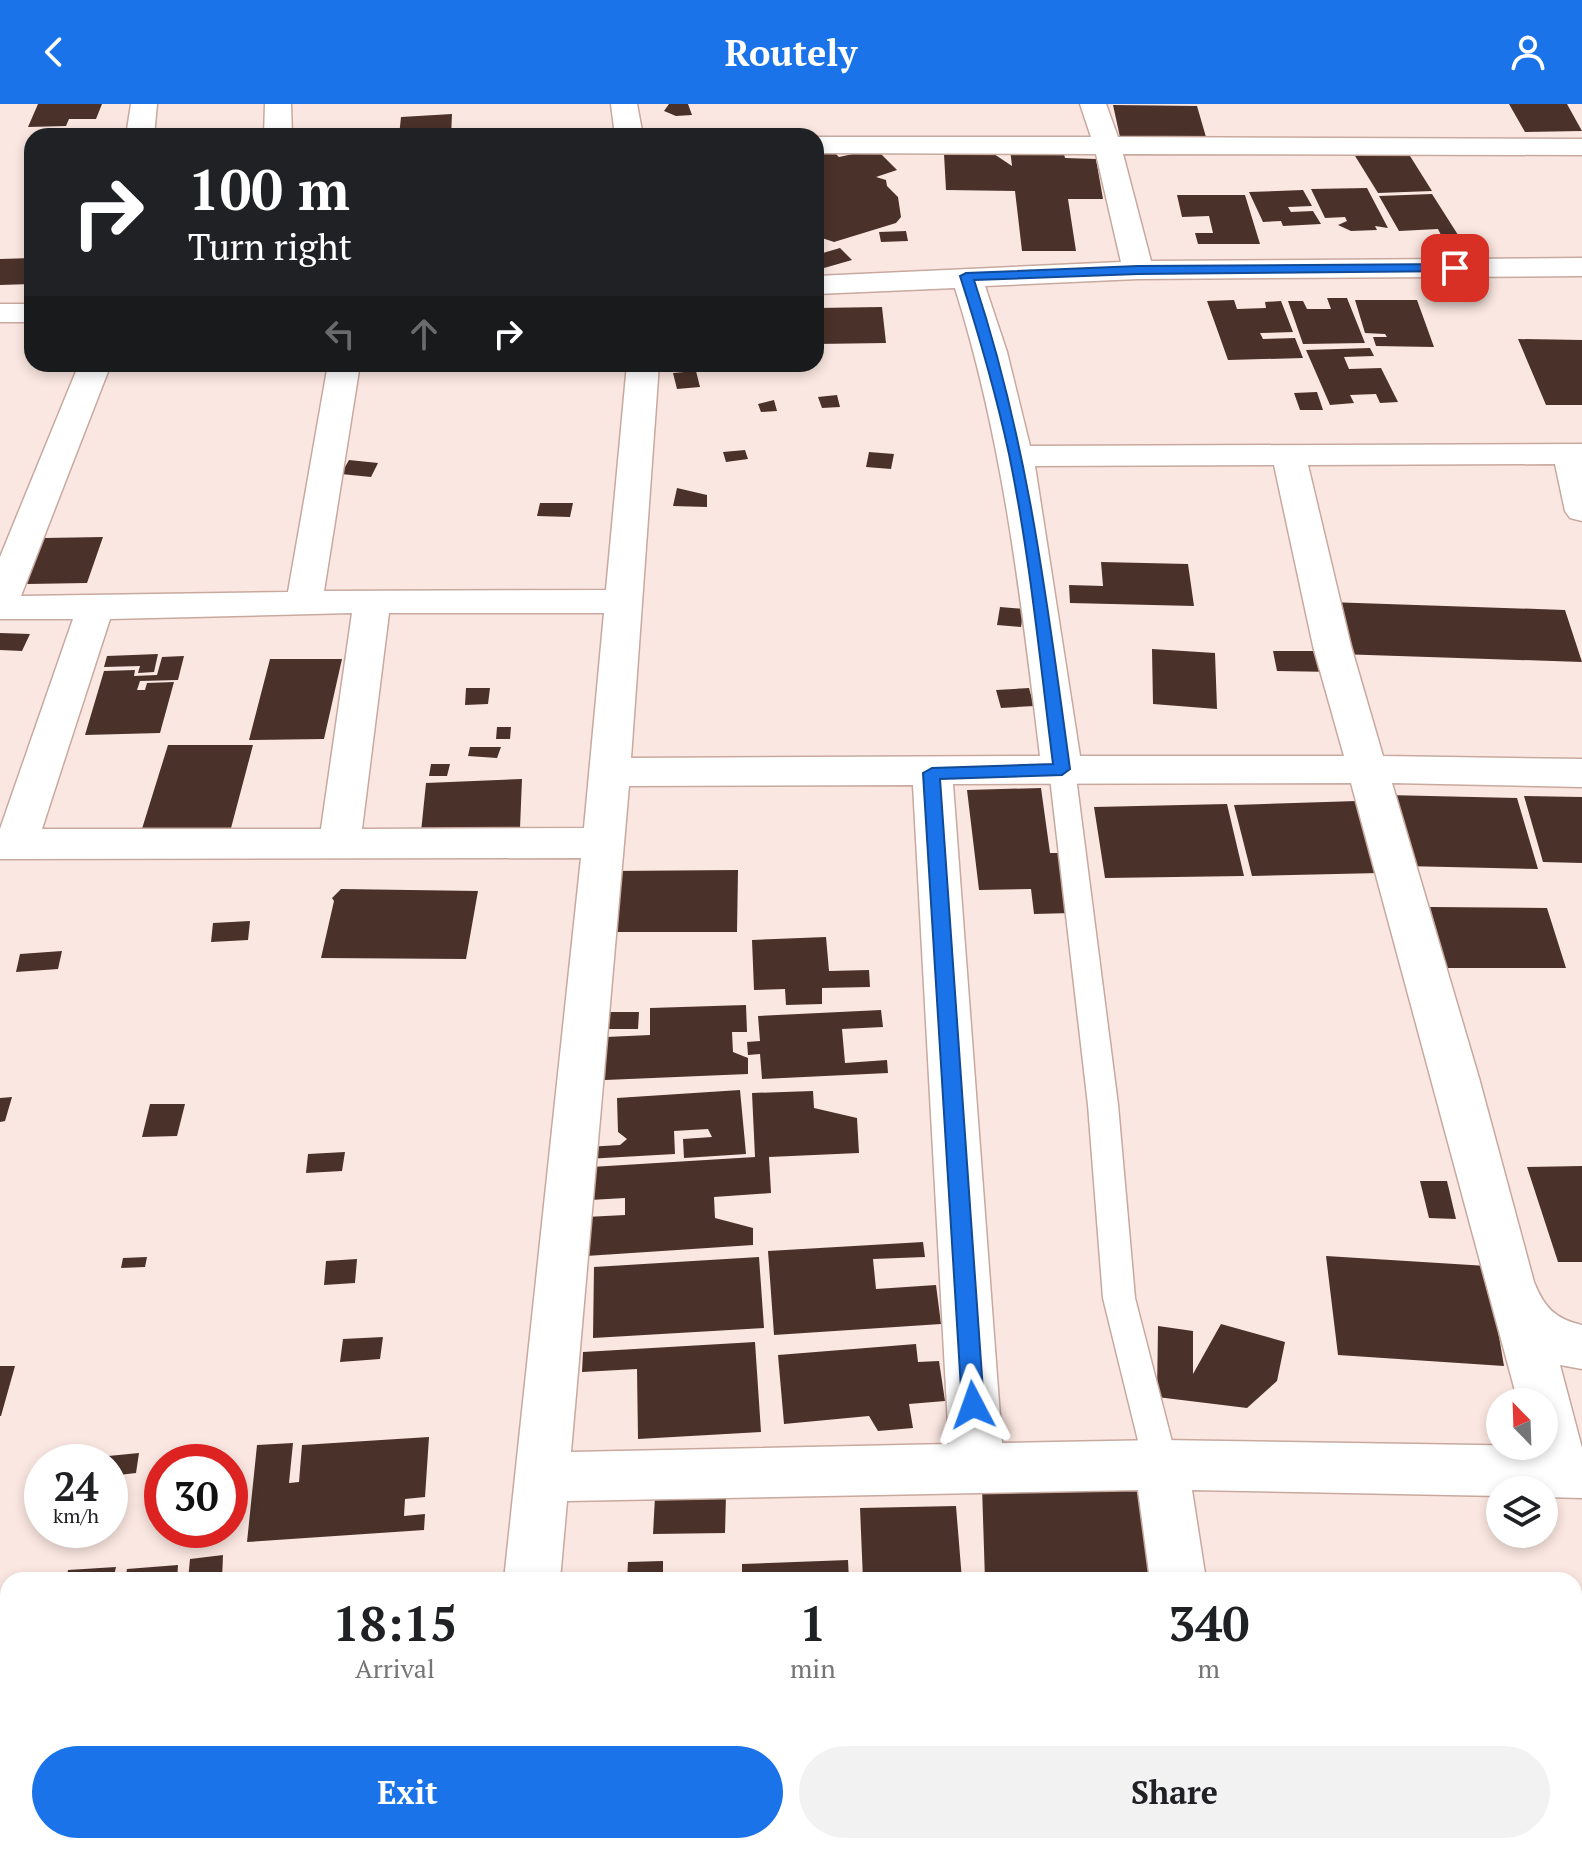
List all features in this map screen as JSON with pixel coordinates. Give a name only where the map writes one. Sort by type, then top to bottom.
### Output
[{"type":"street","points":[[141,128],[144,104]]},
{"type":"street","points":[[278,104],[278,128]]},
{"type":"street","points":[[624,104],[628,128]]},
{"type":"street","points":[[1093,104],[1107,144],[1138,270]]},
{"type":"street","points":[[824,145],[1582,147]]},
{"type":"street","points":[[824,285],[1138,270],[1582,267]]},
{"type":"street","points":[[966,276],[991,352],[1016,456],[1062,769]]},
{"type":"street","points":[[0,313],[24,313]]},
{"type":"street","points":[[92,372],[0,604],[95,608],[372,601],[624,602]]},
{"type":"street","points":[[304,602],[343,372]]},
{"type":"street","points":[[533,1572],[610,772],[642,372]]},
{"type":"street","points":[[1288,454],[1332,646],[1456,1078],[1509,1282],[1523,1318],[1540,1388]]},
{"type":"street","points":[[1016,456],[1576,454],[1582,511]]},
{"type":"street","points":[[340,843],[372,601]]},
{"type":"street","points":[[95,608],[8,844],[603,843]]},
{"type":"street","points":[[610,772],[932,773],[1366,767],[1582,773]]},
{"type":"street","points":[[932,773],[977,1468]]},
{"type":"street","points":[[1523,1318],[1550,1340],[1582,1347]]},
{"type":"street","points":[[542,1477],[1161,1465],[1572,1472],[1558,1437]]},
{"type":"street","points":[[1161,1465],[1177,1572]]},
{"type":"lane","points":[[1062,769],[1103,1105],[1119,1298],[1161,1465]]},
{"type":"building","points":[[38,104],[102,104],[96,119],[69,119],[66,126],[28,127]]},
{"type":"building","points":[[669,104],[688,104],[692,115],[676,116],[664,111]]},
{"type":"building","points":[[1509,104],[1567,104],[1582,131],[1525,132]]},
{"type":"building","points":[[1113,105],[1197,106],[1206,137],[1120,137]]},
{"type":"building","points":[[452,114],[451,128],[400,128],[401,117]]},
{"type":"building","points":[[985,148],[1012,166],[1010,149],[1063,150],[1065,158],[1096,159],[1103,199],[1068,199],[1076,251],[1022,251],[1015,191],[946,190],[944,154]]},
{"type":"building","points":[[1405,148],[1432,191],[1378,193],[1352,151]]},
{"type":"building","points":[[876,149],[897,170],[876,177],[886,180],[887,186],[898,197],[901,217],[896,223],[834,242],[824,239],[824,153],[834,152],[839,157]]},
{"type":"building","points":[[1367,188],[1388,228],[1375,226],[1377,230],[1351,231],[1338,225],[1347,221],[1345,217],[1325,218],[1311,189]]},
{"type":"building","points":[[1303,190],[1312,206],[1288,207],[1291,212],[1313,211],[1321,224],[1283,226],[1281,221],[1263,222],[1249,192]]},
{"type":"building","points":[[1432,194],[1460,238],[1443,239],[1438,229],[1399,231],[1379,196]]},
{"type":"building","points":[[1177,195],[1245,195],[1260,244],[1198,244],[1195,233],[1213,233],[1209,216],[1182,217]]},
{"type":"building","points":[[906,231],[908,241],[881,242],[879,232]]},
{"type":"building","points":[[840,248],[852,260],[824,268],[824,253]]},
{"type":"building","points":[[24,258],[24,284],[0,285],[0,259]]},
{"type":"building","points":[[1327,298],[1347,298],[1365,343],[1303,344],[1288,301],[1303,301],[1307,309],[1331,309]]},
{"type":"building","points":[[1234,300],[1237,309],[1266,308],[1265,302],[1281,301],[1293,332],[1260,333],[1263,339],[1295,338],[1303,358],[1228,360],[1207,301]]},
{"type":"building","points":[[1355,300],[1417,300],[1434,347],[1376,346],[1373,337],[1387,337],[1385,334],[1365,333]]},
{"type":"building","points":[[882,307],[886,343],[824,344],[824,308]]},
{"type":"building","points":[[1518,339],[1582,340],[1582,405],[1546,405]]},
{"type":"building","points":[[1370,348],[1374,356],[1344,357],[1349,369],[1381,368],[1398,402],[1380,403],[1376,394],[1350,395],[1354,403],[1330,405],[1306,350]]},
{"type":"building","points":[[696,372],[700,387],[677,389],[673,373]]},
{"type":"building","points":[[1317,392],[1323,410],[1300,410],[1294,393]]},
{"type":"building","points":[[837,395],[840,407],[822,408],[818,397]]},
{"type":"building","points":[[774,400],[777,411],[761,412],[758,404]]},
{"type":"building","points":[[745,450],[748,459],[726,462],[723,452]]},
{"type":"building","points":[[869,452],[894,454],[891,469],[866,467]]},
{"type":"building","points":[[349,460],[378,463],[371,477],[341,474]]},
{"type":"building","points":[[677,488],[707,495],[707,507],[673,506]]},
{"type":"building","points":[[540,503],[573,503],[570,517],[537,516]]},
{"type":"building","points":[[103,537],[87,583],[27,584],[44,538]]},
{"type":"building","points":[[1101,562],[1188,564],[1194,606],[1070,603],[1069,585],[1103,586]]},
{"type":"building","points":[[1328,602],[1565,610],[1582,662],[1338,654]]},
{"type":"building","points":[[1000,607],[1024,609],[1021,627],[997,625]]},
{"type":"building","points":[[0,633],[30,634],[22,651],[0,650]]},
{"type":"building","points":[[1152,649],[1215,653],[1217,709],[1153,704]]},
{"type":"building","points":[[1273,651],[1330,651],[1335,672],[1277,671]]},
{"type":"building","points":[[158,654],[154,672],[138,673],[140,666],[104,667],[107,656]]},
{"type":"building","points":[[184,656],[178,680],[140,681],[137,690],[145,690],[147,683],[174,682],[160,733],[85,735],[104,671],[135,670],[134,676],[157,675],[162,657]]},
{"type":"building","points":[[270,659],[342,659],[324,739],[249,740]]},
{"type":"building","points":[[466,688],[490,688],[488,704],[465,705]]},
{"type":"building","points":[[1029,688],[1034,706],[1001,708],[996,690]]},
{"type":"building","points":[[497,727],[511,727],[510,739],[496,739]]},
{"type":"building","points":[[168,745],[253,745],[230,832],[141,832]]},
{"type":"building","points":[[470,747],[501,747],[497,758],[468,756]]},
{"type":"building","points":[[431,764],[450,764],[447,776],[429,776]]},
{"type":"building","points":[[522,779],[520,828],[421,832],[426,783]]},
{"type":"building","points":[[1041,788],[1050,853],[1062,853],[1072,913],[1034,914],[1031,889],[979,890],[967,790]]},
{"type":"building","points":[[1386,795],[1517,798],[1538,869],[1403,866]]},
{"type":"building","points":[[1524,796],[1582,797],[1582,863],[1543,862]]},
{"type":"building","points":[[1357,801],[1380,873],[1252,876],[1234,805]]},
{"type":"building","points":[[1227,804],[1244,876],[1105,878],[1094,807]]},
{"type":"building","points":[[738,870],[737,932],[606,932],[611,871]]},
{"type":"building","points":[[341,889],[478,891],[466,959],[321,958],[334,901],[332,898]]},
{"type":"building","points":[[1430,907],[1547,908],[1566,968],[1447,968]]},
{"type":"building","points":[[250,921],[248,940],[211,942],[213,923]]},
{"type":"building","points":[[826,937],[829,971],[869,970],[870,987],[822,988],[822,1004],[786,1005],[785,989],[754,990],[752,940]]},
{"type":"building","points":[[62,951],[58,969],[16,972],[20,954]]},
{"type":"building","points":[[746,1005],[747,1032],[732,1032],[733,1052],[748,1058],[748,1074],[605,1080],[606,1037],[650,1035],[650,1008]]},
{"type":"building","points":[[881,1010],[883,1027],[842,1029],[845,1063],[887,1060],[888,1073],[762,1079],[760,1054],[748,1055],[747,1042],[760,1041],[758,1016]]},
{"type":"building","points":[[602,1012],[639,1012],[638,1029],[600,1029]]},
{"type":"building","points":[[740,1090],[746,1154],[684,1158],[683,1139],[712,1137],[708,1129],[674,1131],[675,1154],[586,1159],[587,1147],[620,1145],[627,1139],[618,1132],[617,1098]]},
{"type":"building","points":[[813,1091],[814,1108],[857,1118],[859,1153],[769,1157],[771,1193],[714,1197],[715,1218],[753,1228],[753,1245],[586,1256],[586,1217],[625,1215],[625,1198],[590,1200],[591,1167],[755,1157],[752,1093]]},
{"type":"building","points":[[12,1097],[5,1121],[0,1122],[0,1098]]},
{"type":"building","points":[[150,1104],[185,1104],[177,1136],[142,1137]]},
{"type":"building","points":[[345,1152],[342,1171],[306,1173],[308,1154]]},
{"type":"building","points":[[1582,1166],[1582,1262],[1558,1262],[1527,1167]]},
{"type":"building","points":[[1420,1181],[1447,1181],[1456,1219],[1429,1218]]},
{"type":"building","points":[[923,1242],[925,1257],[873,1259],[876,1289],[936,1285],[941,1324],[774,1335],[768,1251]]},
{"type":"building","points":[[1326,1256],[1487,1266],[1504,1366],[1338,1355]]},
{"type":"building","points":[[147,1257],[145,1267],[121,1268],[123,1258]]},
{"type":"building","points":[[759,1257],[764,1328],[593,1338],[594,1267]]},
{"type":"building","points":[[357,1259],[355,1283],[324,1285],[326,1261]]},
{"type":"building","points":[[1221,1324],[1285,1342],[1277,1381],[1247,1408],[1157,1397],[1158,1326],[1193,1331],[1193,1374]]},
{"type":"building","points":[[383,1337],[380,1359],[340,1362],[343,1339]]},
{"type":"building","points":[[755,1342],[761,1432],[638,1439],[637,1369],[582,1372],[583,1352]]},
{"type":"building","points":[[916,1344],[918,1362],[939,1361],[945,1401],[909,1404],[913,1428],[878,1431],[869,1416],[784,1424],[778,1355]]},
{"type":"building","points":[[0,1366],[15,1366],[1,1416],[0,1416]]},
{"type":"building","points":[[429,1437],[425,1497],[405,1499],[404,1516],[425,1514],[424,1530],[248,1542],[257,1445],[293,1443],[289,1483],[299,1482],[302,1445]]},
{"type":"building","points":[[139,1453],[136,1473],[128,1474],[128,1454]]},
{"type":"building","points":[[982,1487],[1154,1490],[1162,1572],[985,1572]]},
{"type":"building","points":[[726,1495],[725,1533],[653,1534],[655,1497]]},
{"type":"building","points":[[956,1506],[961,1572],[863,1572],[860,1508]]},
{"type":"building","points":[[223,1555],[222,1572],[189,1572],[190,1559]]},
{"type":"building","points":[[848,1560],[849,1572],[742,1572],[742,1564]]},
{"type":"building","points":[[663,1561],[663,1572],[627,1572],[628,1562]]},
{"type":"building","points":[[178,1565],[178,1572],[126,1572],[127,1569]]},
{"type":"building","points":[[116,1567],[115,1572],[68,1570]]},
{"type":"route","points":[[973,1405],[932,773],[1062,769],[1016,456],[991,352],[966,276],[1138,270],[1455,268]]}]
